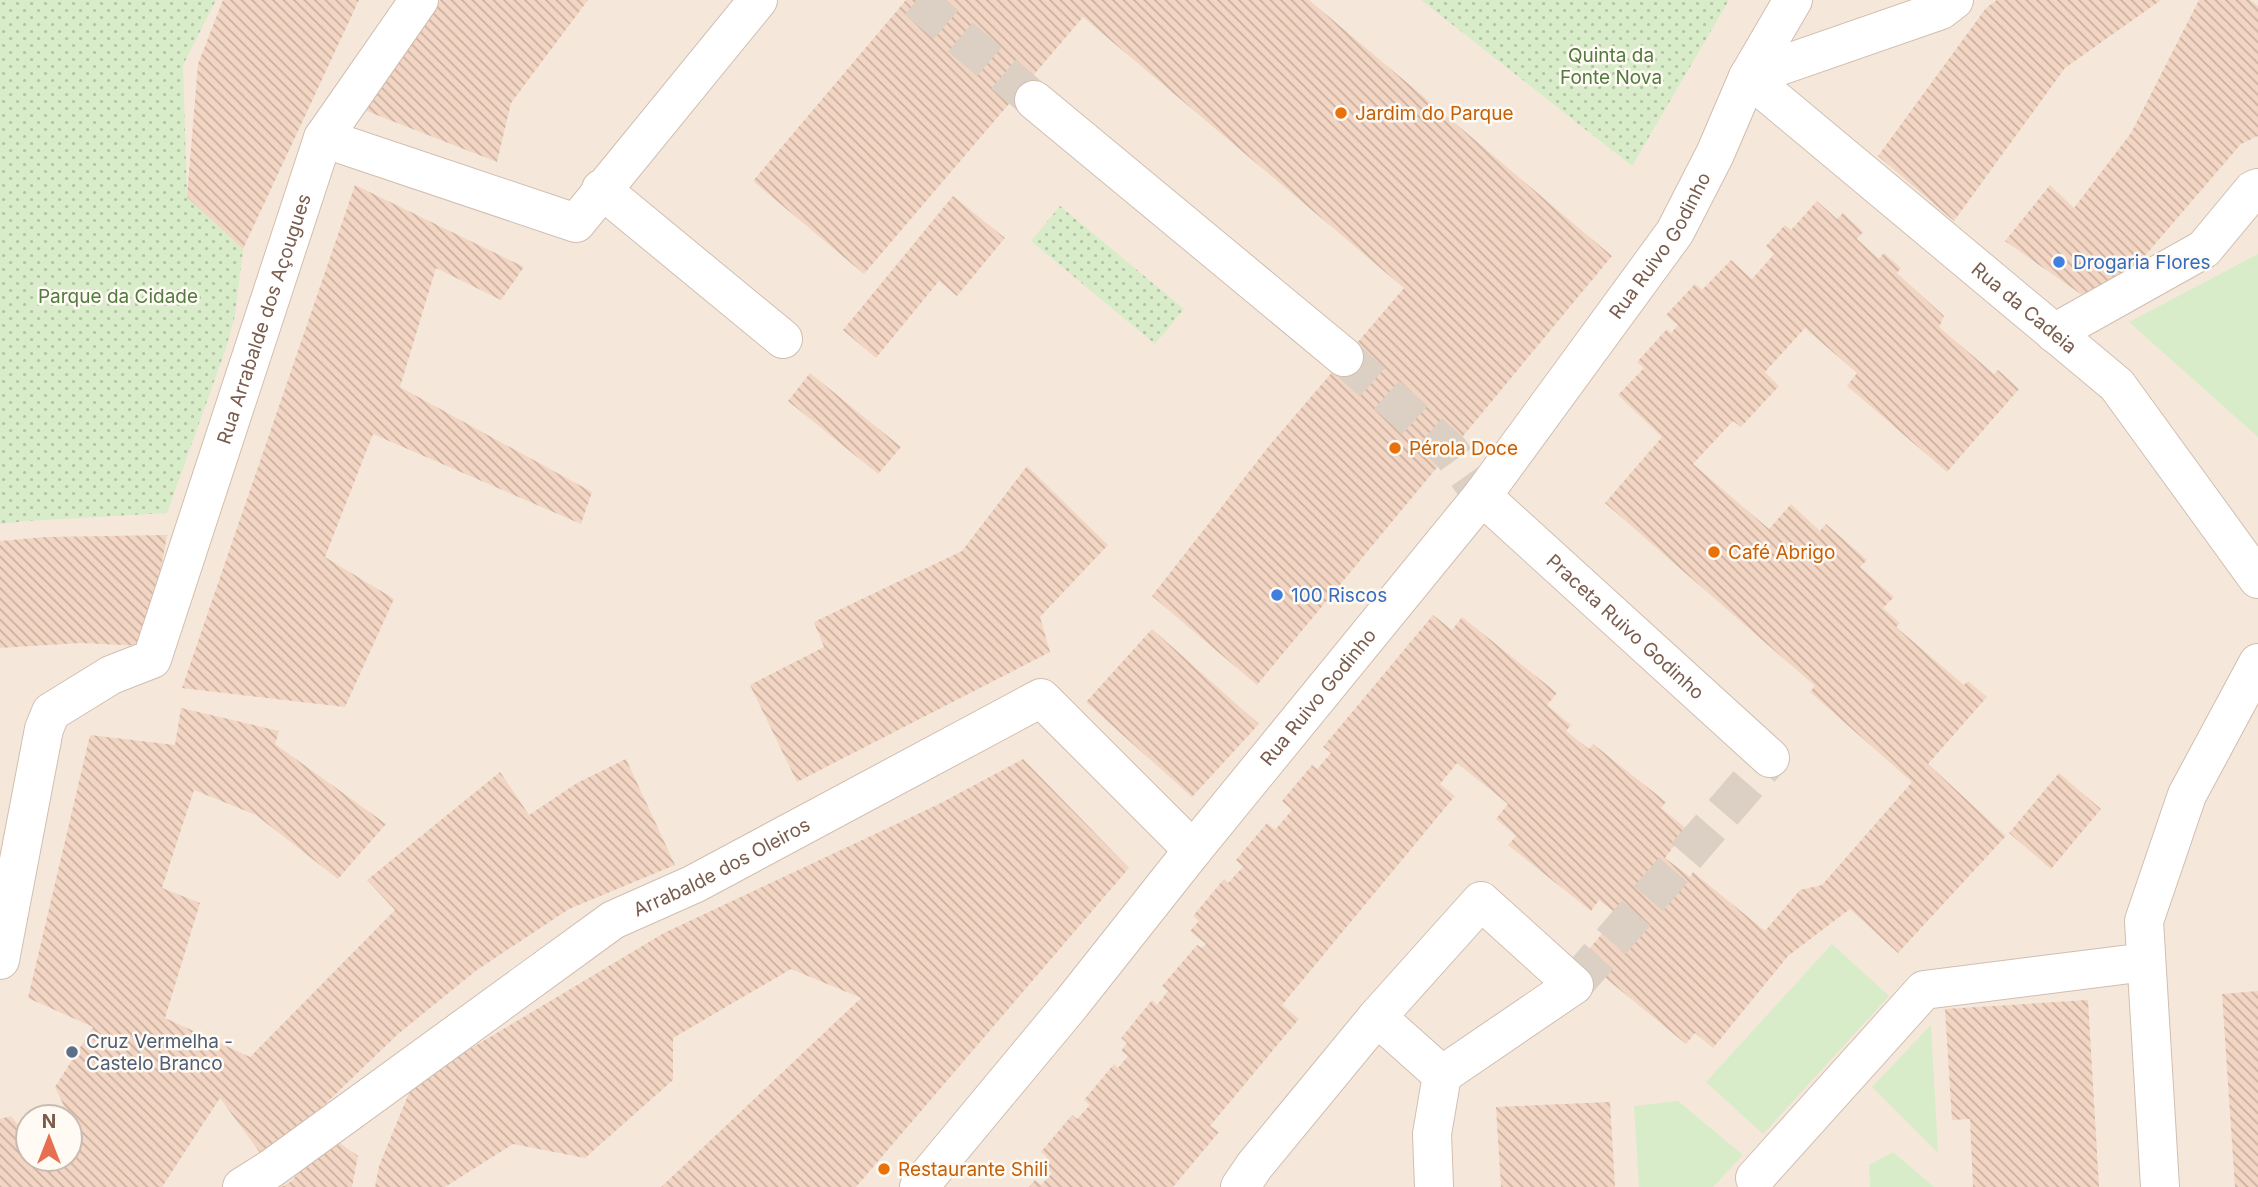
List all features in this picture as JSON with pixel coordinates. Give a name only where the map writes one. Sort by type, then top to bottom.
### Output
[{"type":"street","name":"Rua Arrabalde dos Açougues","points":[[0,960],[44,729],[51,712],[111,675],[152,659],[323,138],[419,0]]},
{"type":"street","points":[[323,138],[576,223],[601,189],[758,0]]},
{"type":"street","name":"Rua Ruivo Godinho","points":[[919,1187],[1071,1004],[1482,496],[1675,232],[1715,154],[1748,77],[1793,0]]},
{"type":"street","points":[[1748,77],[1941,10],[1954,0]]},
{"type":"street","name":"Rua da Cadeia","points":[[1748,77],[2117,385],[2258,579]]},
{"type":"street","points":[[1034,100],[1344,357]]},
{"type":"street","points":[[2054,333],[2204,249],[2253,190],[2258,188]]},
{"type":"street","points":[[601,189],[783,339]]},
{"type":"street","name":"Praceta Ruivo Godinho","points":[[1482,496],[1770,758]]},
{"type":"street","points":[[2160,1187],[2144,922],[2187,795],[2258,663]]},
{"type":"street","name":"Arrabalde dos Oleiros","points":[[242,1187],[272,1168],[613,920],[694,884],[1041,698],[1193,850]]},
{"type":"street","points":[[1240,1187],[1377,1017],[1481,901],[1574,985],[1442,1075],[1432,1134],[1434,1187]]},
{"type":"street","points":[[1755,1178],[1924,990],[2146,962]]},
{"type":"street","points":[[1377,1017],[1442,1075]]},
{"type":"shaded area","points":[[0,0],[2258,0],[2258,1187],[0,1187]]},
{"type":"green space","name":"Parque da Cidade","points":[[0,0],[216,0],[183,65],[187,197],[243,249],[235,315],[226,348],[167,513],[0,524]]},
{"type":"green space","name":"Quinta da Fonte Nova","points":[[1421,0],[1729,0],[1632,166]]},
{"type":"green space","points":[[1060,206],[1184,309],[1155,344],[1031,241]]},
{"type":"green space","points":[[2258,254],[2258,437],[2129,322]]},
{"type":"green space","points":[[1832,944],[1889,996],[1763,1134],[1706,1082]]},
{"type":"green space","points":[[1931,1025],[1938,1153],[1872,1087]]},
{"type":"green space","points":[[1678,1101],[1743,1155],[1713,1187],[1639,1187],[1634,1106]]},
{"type":"green space","points":[[1893,1152],[1934,1187],[1870,1187],[1869,1165]]},
{"type":"building","points":[[223,0],[359,0],[243,249],[187,197],[198,64]]},
{"type":"building","points":[[440,0],[588,0],[511,103],[497,162],[364,110]]},
{"type":"building","points":[[906,0],[1309,0],[1612,256],[1257,685],[1152,596],[1269,446],[1404,288],[1083,17],[864,274],[753,181]]},
{"type":"building","points":[[1997,0],[2161,0],[2065,68],[1954,221],[1878,156],[1986,8]]},
{"type":"building","points":[[2199,0],[2250,0],[2258,6],[2258,136],[2241,144],[2137,265],[2085,297],[2005,241],[2050,185],[2074,208],[2131,133]]},
{"type":"building","points":[[355,185],[524,267],[501,300],[436,268],[400,387],[592,492],[581,524],[373,434],[325,557],[394,599],[345,707],[182,688]]},
{"type":"building","points":[[953,196],[1005,238],[957,296],[939,281],[876,358],[843,330]]},
{"type":"building","points":[[1817,201],[1837,219],[1843,213],[1863,232],[1857,239],[1879,259],[1884,253],[1901,268],[1897,273],[1944,316],[1939,327],[1994,374],[1998,370],[2019,389],[1947,472],[1847,386],[1857,373],[1805,328],[1765,372],[1779,386],[1741,427],[1733,421],[1693,464],[1769,529],[1791,504],[1820,531],[1826,524],[1867,560],[1860,567],[1894,597],[1883,608],[1900,623],[1896,627],[1964,685],[1968,681],[1987,697],[1928,764],[2006,836],[1898,953],[1850,909],[1788,956],[1713,1048],[1695,1033],[1686,1044],[1602,975],[1610,966],[1589,949],[1618,915],[1599,900],[1591,911],[1508,845],[1516,836],[1496,819],[1508,804],[1457,763],[1440,784],[1455,796],[1282,1005],[1299,1019],[1210,1126],[1219,1132],[1173,1187],[1029,1187],[1035,1180],[1041,1185],[1052,1173],[1040,1164],[1047,1157],[1041,1152],[1072,1115],[1077,1119],[1090,1105],[1084,1100],[1114,1064],[1118,1068],[1128,1056],[1121,1051],[1127,1043],[1121,1038],[1152,1000],[1157,1005],[1168,991],[1162,986],[1197,945],[1202,948],[1206,944],[1190,931],[1199,921],[1193,916],[1224,879],[1228,883],[1243,867],[1236,860],[1267,823],[1275,830],[1292,810],[1282,801],[1312,765],[1317,769],[1331,753],[1323,747],[1433,615],[1452,630],[1462,617],[1557,693],[1547,705],[1571,725],[1566,731],[1589,749],[1593,744],[1666,802],[1661,808],[1687,829],[1665,858],[1690,877],[1693,872],[1765,931],[1800,890],[1822,885],[1912,782],[1810,692],[1815,686],[1605,503],[1662,437],[1618,395],[1644,368],[1637,362],[1667,329],[1671,333],[1678,325],[1666,315],[1695,284],[1702,290],[1731,260],[1752,279],[1774,254],[1766,246],[1785,225],[1791,230]]},
{"type":"building","points":[[810,373],[901,447],[878,474],[788,401]]},
{"type":"building","points":[[1027,466],[1108,545],[1040,617],[1050,652],[797,782],[750,685],[824,647],[814,622],[962,551]]},
{"type":"building","points":[[167,535],[147,646],[80,643],[0,648],[0,541],[46,537]]},
{"type":"building","points":[[1152,629],[1259,724],[1192,797],[1086,702]]},
{"type":"building","points":[[181,708],[279,731],[275,744],[386,824],[338,879],[256,815],[194,790],[162,888],[200,903],[165,1018],[250,1057],[395,910],[367,880],[500,772],[529,815],[577,783],[626,759],[675,865],[569,909],[477,970],[398,1034],[266,1161],[220,1098],[162,1187],[0,1187],[0,1119],[11,1116],[14,1120],[14,1173],[84,1173],[84,1103],[63,1103],[55,1087],[93,1027],[28,998],[90,735],[175,745]]},
{"type":"building","points":[[1023,759],[1129,868],[856,1187],[661,1187],[861,998],[791,969],[673,1038],[673,1080],[585,1158],[513,1144],[445,1187],[375,1187],[379,1166],[413,1083],[664,933],[939,804]]},
{"type":"building","points":[[2059,773],[2101,809],[2051,869],[2009,833]]},
{"type":"building","points":[[2258,991],[2258,1187],[2235,1187],[2222,994]]},
{"type":"building","points":[[2088,1000],[2099,1187],[1973,1187],[1970,1119],[1952,1120],[1945,1009]]},
{"type":"building","points":[[1610,1102],[1615,1187],[1501,1187],[1496,1107]]},
{"type":"building","points":[[327,1134],[358,1156],[352,1187],[281,1187],[292,1181]]},
{"type":"tunnel","points":[[917,0],[1034,100]]},
{"type":"tunnel","points":[[1344,357],[1450,451],[1482,496]]},
{"type":"tunnel","points":[[1574,985],[1770,758]]},
{"type":"place","name":"Jardim do Parque","points":[[1341,113]]},
{"type":"place","name":"Drogaria Flores","points":[[2059,262]]},
{"type":"place","name":"Pérola Doce","points":[[1395,448]]},
{"type":"place","name":"Café Abrigo","points":[[1714,552]]},
{"type":"place","name":"100 Riscos","points":[[1277,595]]},
{"type":"place","name":"Cruz Vermelha - Castelo Branco","points":[[72,1052]]},
{"type":"place","name":"Restaurante Shili","points":[[884,1169]]}]
